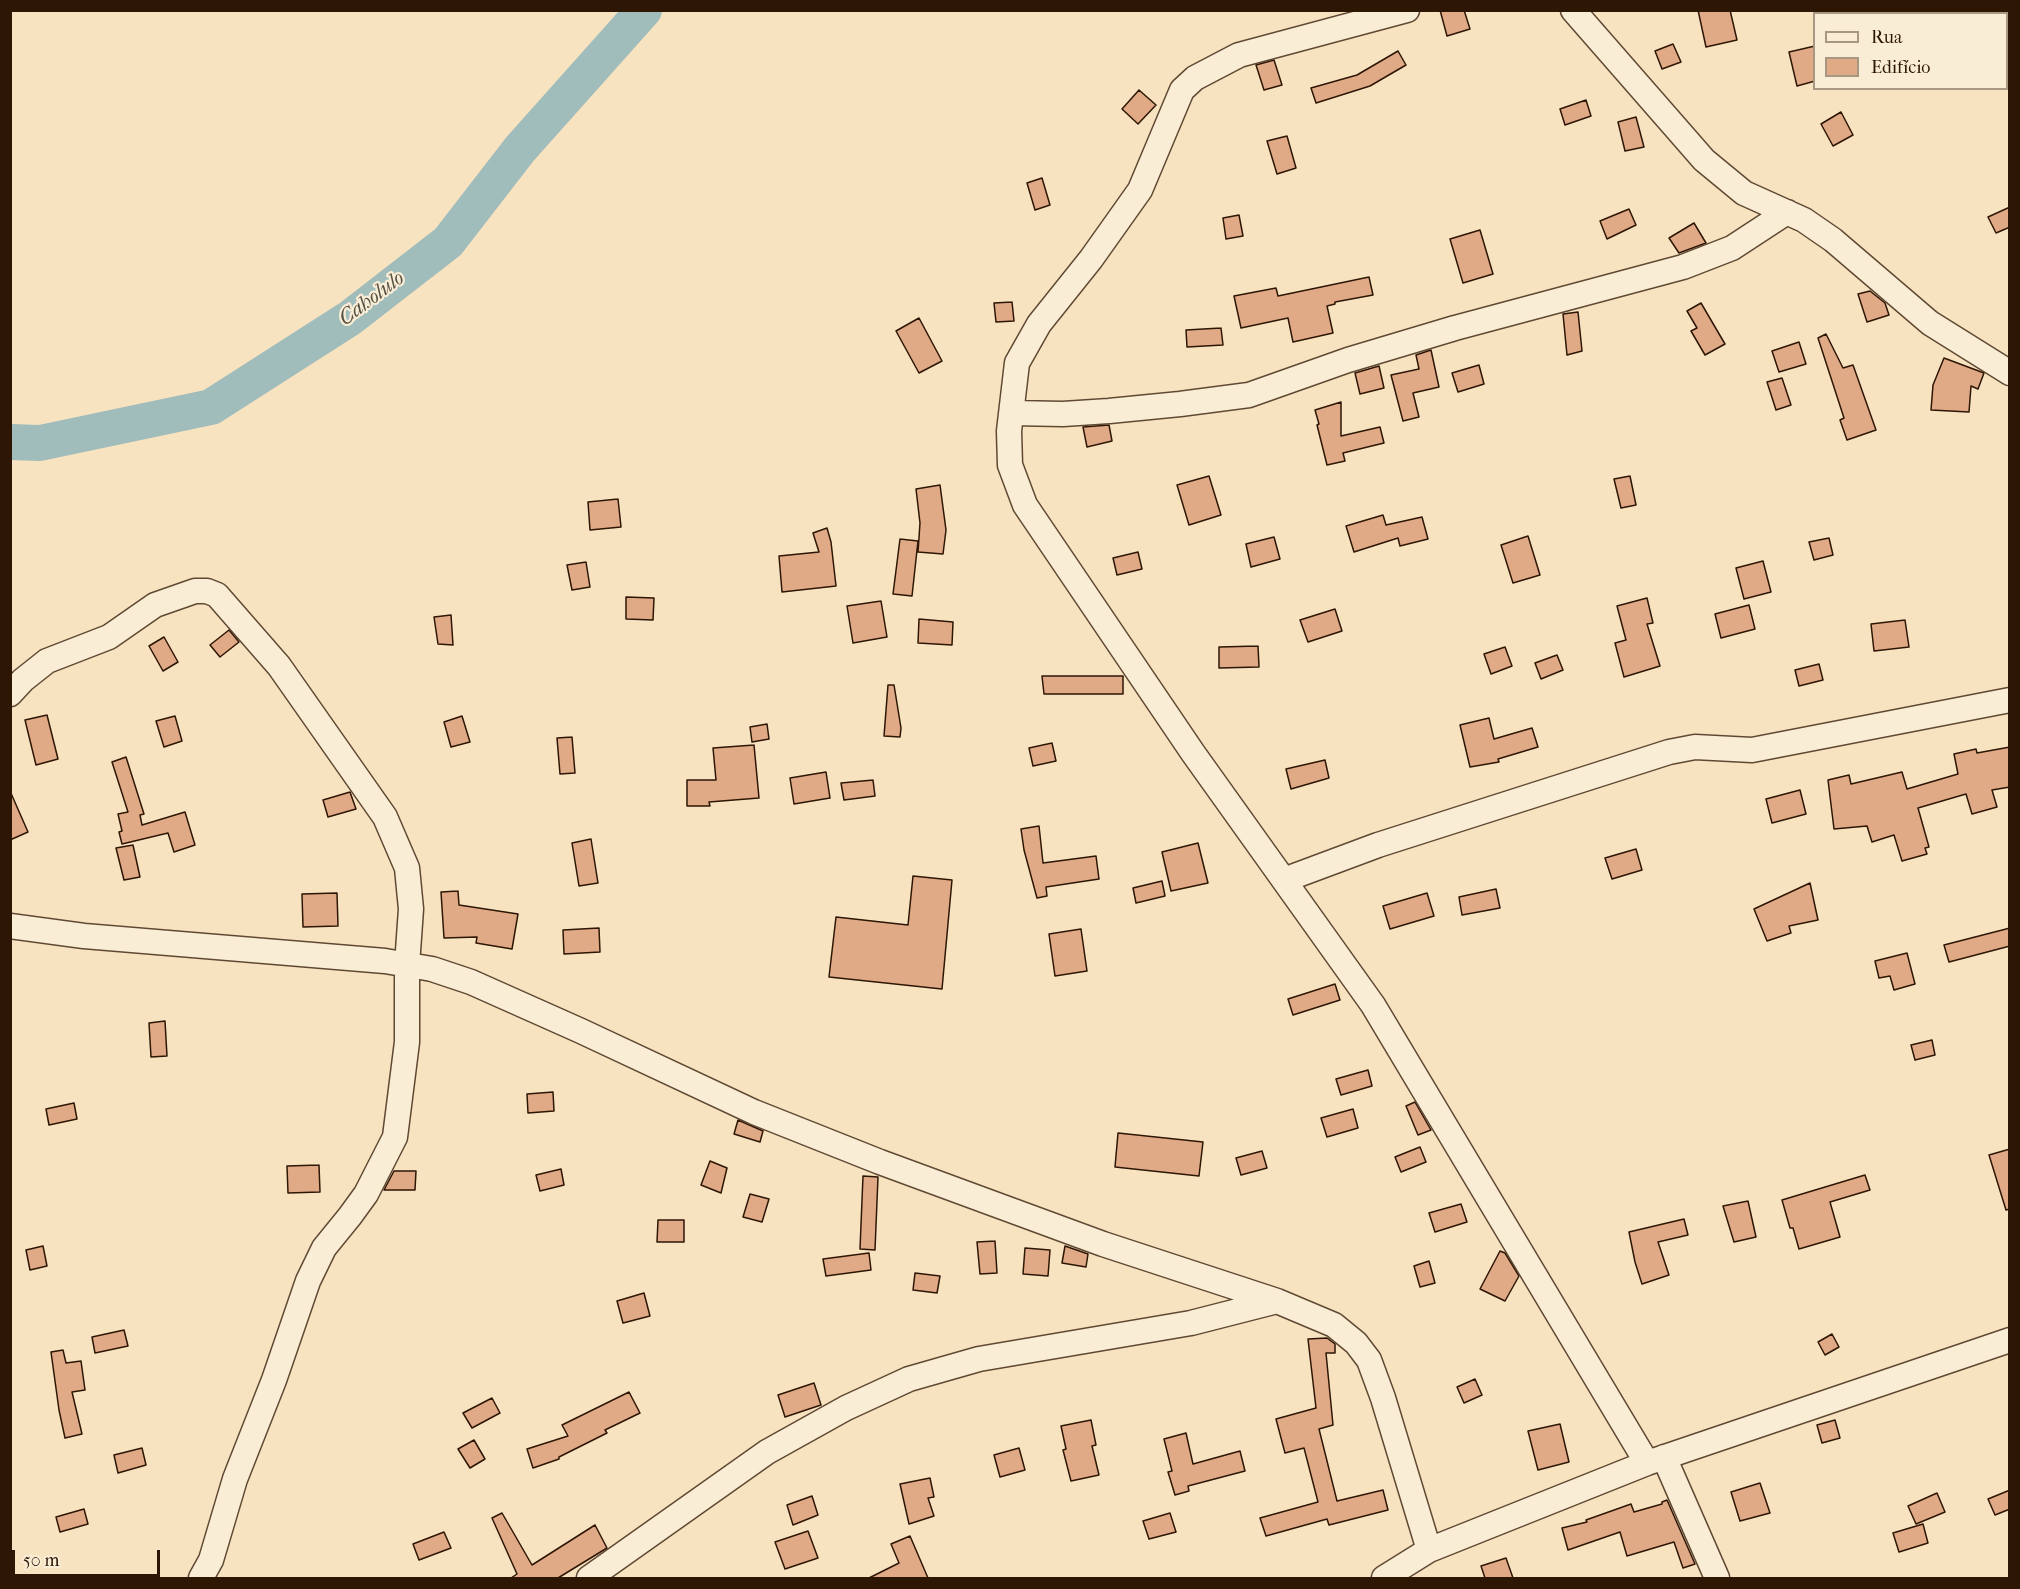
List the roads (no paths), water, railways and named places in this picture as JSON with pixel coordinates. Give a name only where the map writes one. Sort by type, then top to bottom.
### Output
[{"type":"street","points":[[1407,10],[1239,55],[1194,78],[1182,90],[1140,190],[1091,259],[1039,324],[1017,363],[1009,431],[1010,465],[1025,505],[1193,753],[1373,1005],[1656,1460],[1717,1578]]},
{"type":"street","points":[[1573,10],[1704,160],[1744,193],[1804,220],[1833,240],[1930,323],[2010,373]]},
{"type":"street","points":[[1012,413],[1063,414],[1180,404],[1249,394],[1348,360],[1455,328],[1683,267],[1732,248],[1787,212]]},
{"type":"street","points":[[10,694],[47,661],[109,637],[155,605],[195,591],[207,591],[217,595],[279,666],[385,818],[407,868],[411,909],[407,965],[407,1042],[395,1137],[366,1194],[324,1248],[308,1281],[274,1380],[235,1479],[211,1560],[201,1578]]},
{"type":"street","points":[[1284,880],[1378,845],[1669,752],[1695,747],[1752,750],[2010,700]]},
{"type":"street","points":[[10,926],[84,936],[385,961],[432,969],[471,982],[581,1030],[754,1112],[880,1162],[1102,1245],[1277,1301],[1334,1325],[1356,1343],[1369,1360],[1383,1398],[1429,1550]]},
{"type":"street","points":[[589,1578],[767,1452],[846,1408],[909,1379],[979,1359],[1191,1323],[1277,1301]]},
{"type":"street","points":[[1387,1578],[1429,1550],[1656,1460],[2010,1340]]},
{"type":"waterway","name":"Caholulo","points":[[10,442],[40,443],[211,407],[350,318],[448,242],[520,149],[644,10]]}]
